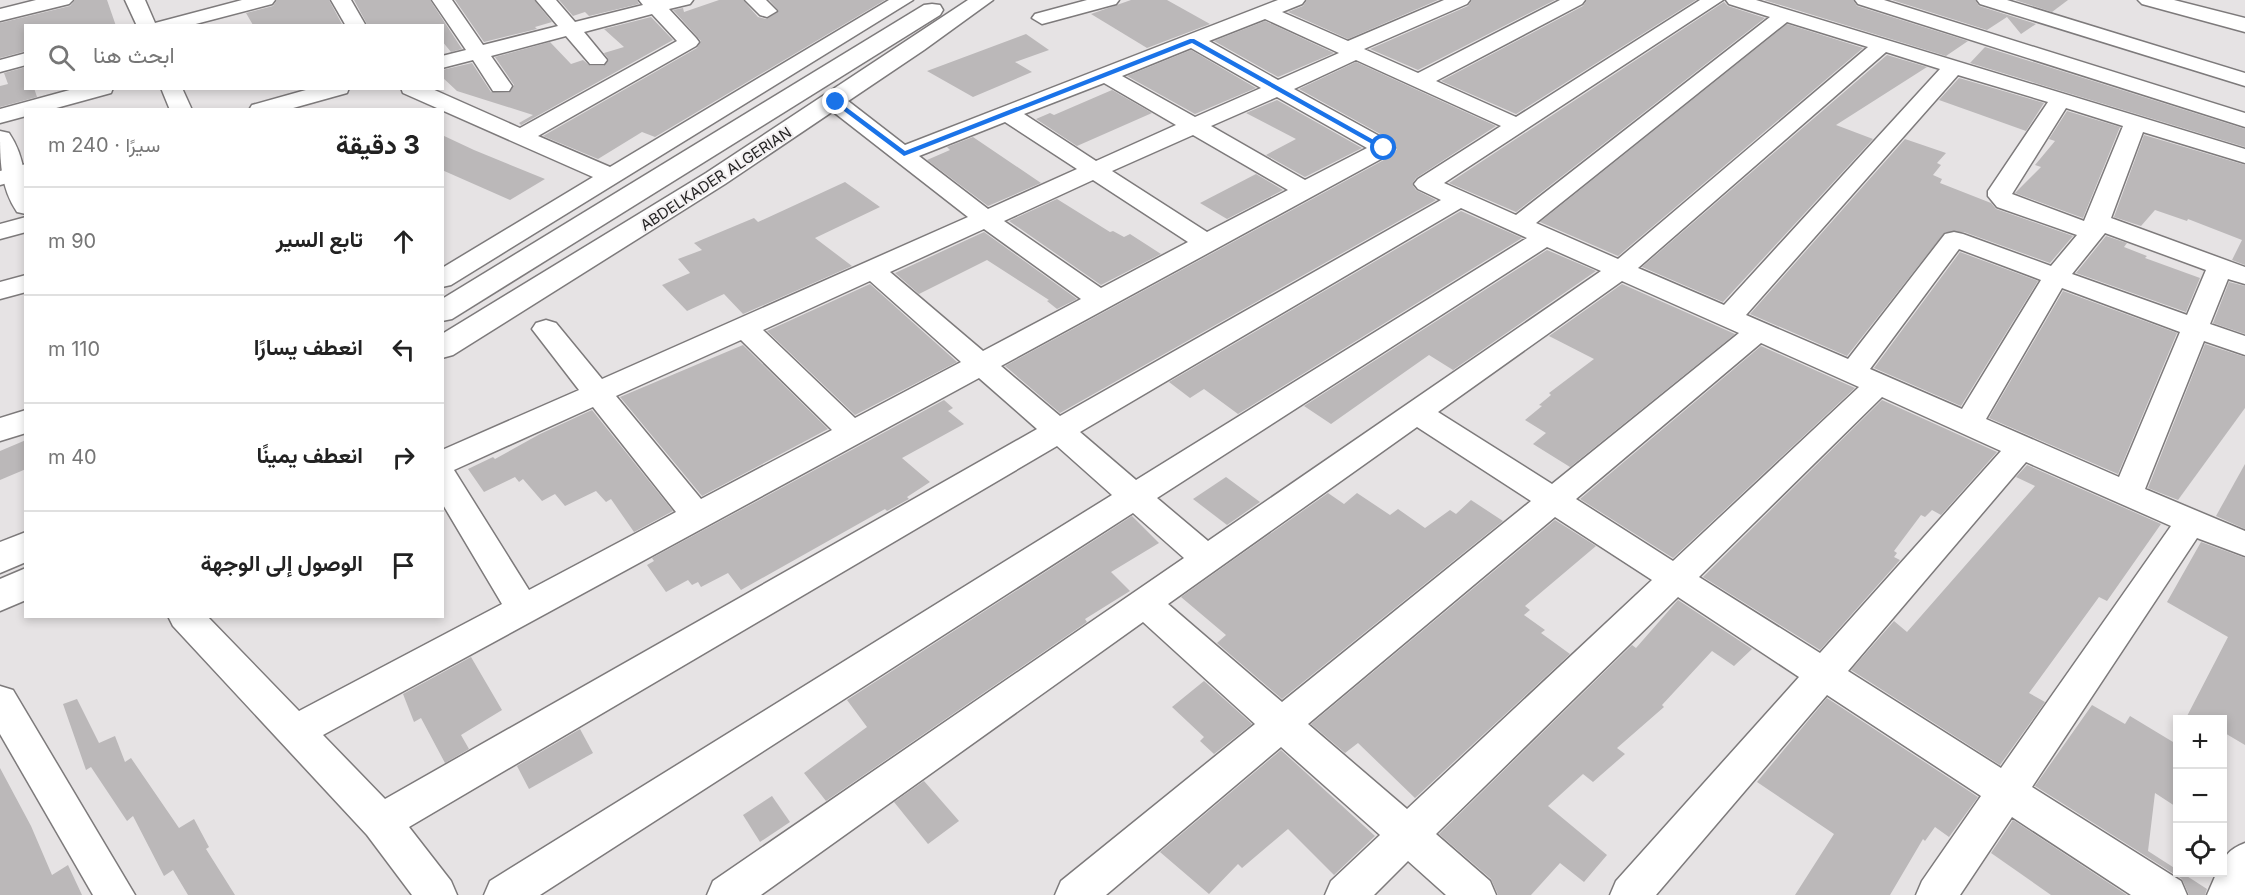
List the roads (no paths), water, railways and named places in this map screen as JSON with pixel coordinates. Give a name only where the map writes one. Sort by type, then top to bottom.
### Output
[{"type":"main road","points":[[0,15],[62,0]]},
{"type":"main road","name":"ABDELKADER ALGERIAN","points":[[444,311],[945,0]]},
{"type":"main road","name":"ABDELKADER ALGERIAN","points":[[444,347],[587,262],[836,102],[982,0]]},
{"type":"main road","points":[[2148,0],[2245,25]]},
{"type":"main road","points":[[2195,0],[2245,13]]},
{"type":"main road","points":[[0,138],[24,201]]},
{"type":"main road","points":[[0,430],[24,422]]},
{"type":"main road","points":[[0,559],[24,546]]},
{"type":"main road","points":[[0,596],[24,583]]},
{"type":"street","points":[[135,0],[146,24]]},
{"type":"street","points":[[171,24],[265,0]]},
{"type":"street","points":[[341,0],[353,24]]},
{"type":"street","points":[[442,0],[501,86]]},
{"type":"street","points":[[546,0],[597,60]]},
{"type":"street","points":[[444,62],[572,29],[652,4],[683,0]]},
{"type":"street","points":[[444,278],[903,0]]},
{"type":"street","points":[[1042,18],[1109,0]]},
{"type":"street","points":[[904,154],[1005,112],[1296,0]]},
{"type":"street","points":[[444,462],[1097,171],[1278,88],[1460,0]]},
{"type":"street","points":[[1419,81],[1575,0]]},
{"type":"street","points":[[1713,0],[1426,184],[2245,544]]},
{"type":"street","points":[[1736,0],[2245,156]]},
{"type":"street","points":[[1864,0],[2245,120]]},
{"type":"street","points":[[1987,0],[2245,80]]},
{"type":"street","points":[[520,137],[688,42],[652,4]]},
{"type":"street","points":[[1266,12],[1516,125]]},
{"type":"street","points":[[504,895],[1135,497],[1532,231],[1784,15]]},
{"type":"street","points":[[295,732],[1384,148],[1192,40]]},
{"type":"street","points":[[727,895],[1146,604],[1620,270],[1882,45]]},
{"type":"street","points":[[0,66],[24,60]]},
{"type":"street","points":[[1728,318],[1953,67]]},
{"type":"street","points":[[1104,74],[1305,190]]},
{"type":"street","points":[[29,108],[96,90]]},
{"type":"street","points":[[172,90],[180,108]]},
{"type":"street","points":[[267,108],[332,90]]},
{"type":"street","points":[[415,90],[611,176]]},
{"type":"street","points":[[2061,99],[2000,191],[2000,196],[2006,202],[2097,219],[2245,254]]},
{"type":"street","points":[[836,102],[987,220],[1100,300]]},
{"type":"street","points":[[0,116],[24,109]]},
{"type":"street","points":[[1005,112],[1206,243]]},
{"type":"street","points":[[1968,424],[2056,277],[2097,219],[2135,123]]},
{"type":"street","points":[[381,822],[1460,199]]},
{"type":"street","points":[[2097,219],[2233,271],[2195,328],[2127,494]]},
{"type":"street","points":[[0,232],[24,225]]},
{"type":"street","points":[[1345,895],[1675,579],[1865,378],[1954,239],[2245,346]]},
{"type":"street","points":[[872,270],[1207,559]]},
{"type":"street","points":[[0,291],[24,284]]},
{"type":"street","points":[[744,327],[853,433]]},
{"type":"street","points":[[546,329],[697,516]]},
{"type":"street","points":[[1075,895],[1758,331]]},
{"type":"street","points":[[1416,412],[2167,895]]},
{"type":"street","points":[[1630,895],[2022,447]]},
{"type":"street","points":[[444,479],[523,610]]},
{"type":"street","points":[[1936,895],[2191,522]]},
{"type":"street","points":[[1146,604],[1476,895]]},
{"type":"street","points":[[187,618],[381,822],[437,895]]},
{"type":"street","points":[[0,701],[115,895]]},
{"type":"street","points":[[2227,895],[2245,862]]}]
